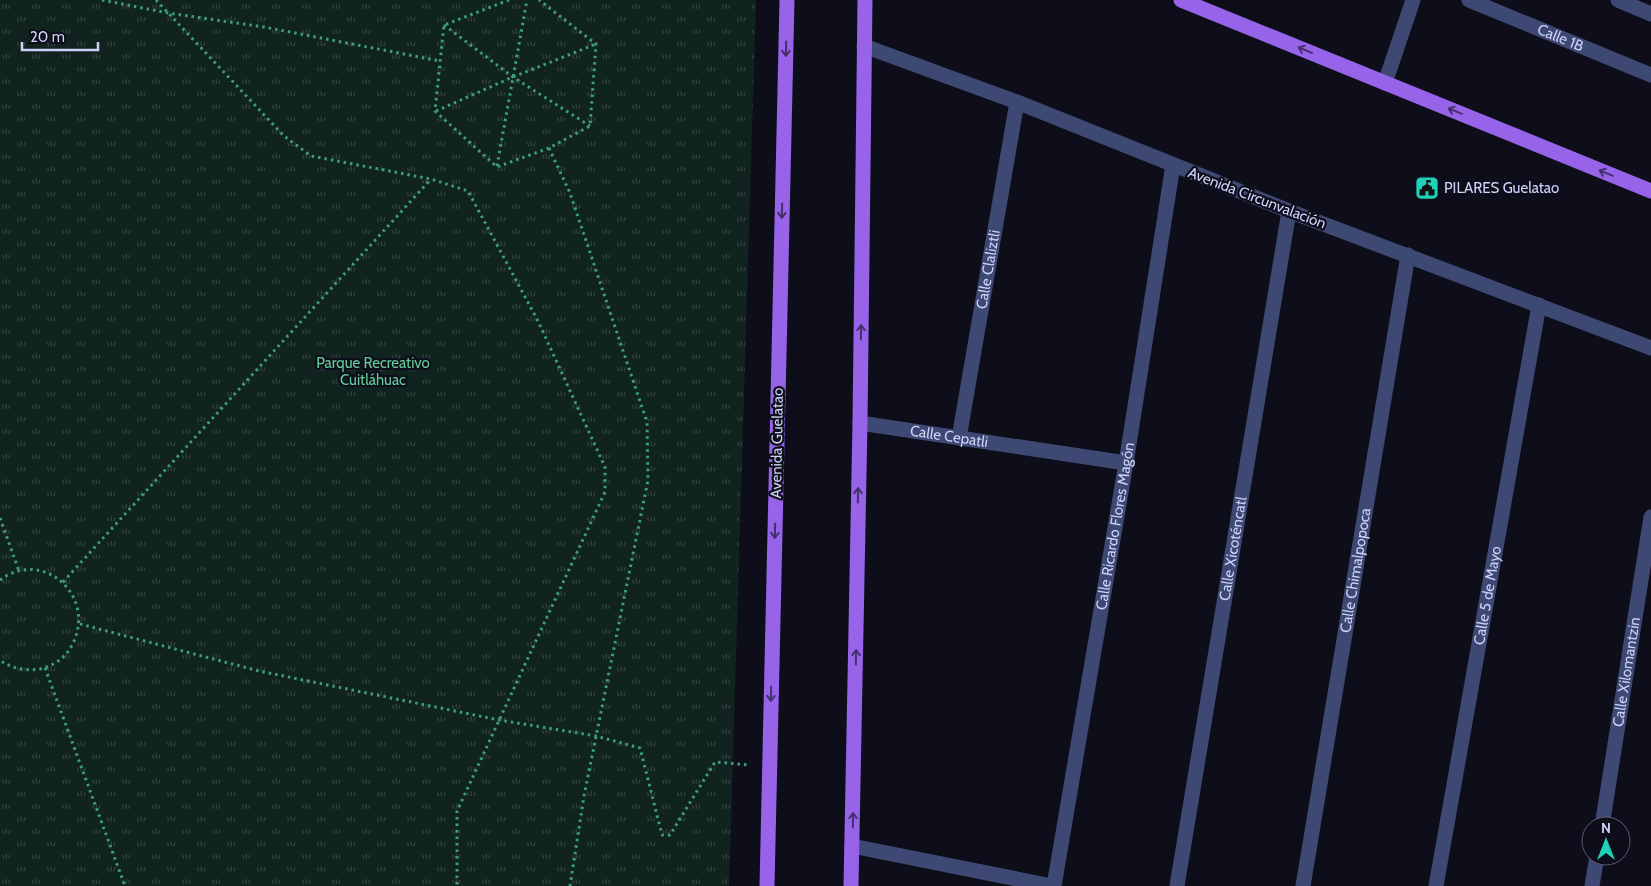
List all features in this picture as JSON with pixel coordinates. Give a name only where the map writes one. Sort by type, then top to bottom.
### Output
[{"type":"main road","name":"Avenida Guelatao","points":[[767,886],[787,0]]},
{"type":"main road","points":[[851,886],[860,423],[865,0]]},
{"type":"main road","points":[[1181,0],[1651,191]]},
{"type":"street","points":[[1385,83],[1413,0]]},
{"type":"street","name":"Calle 1B","points":[[1469,0],[1651,75]]},
{"type":"street","points":[[1618,0],[1651,14]]},
{"type":"street","name":"Avenida Circunvalación","points":[[864,46],[1017,102],[1289,211],[1651,348]]},
{"type":"street","name":"Calle Claliztli","points":[[958,438],[1017,102]]},
{"type":"street","name":"Calle Ricardo Flores Magón","points":[[1053,886],[1126,463],[1173,165]]},
{"type":"street","name":"Calle Xicoténcatl","points":[[1177,886],[1289,211]]},
{"type":"street","name":"Calle Chimalpopoca","points":[[1303,886],[1408,255]]},
{"type":"street","name":"Calle 5 de Mayo","points":[[1436,886],[1539,306]]},
{"type":"street","name":"Calle Cepatli","points":[[860,423],[1126,463]]},
{"type":"street","name":"Calle Xilomantzin","points":[[1604,816],[1651,516]]},
{"type":"street","points":[[852,846],[1053,886]]},
{"type":"street","points":[[1592,886],[1595,866]]},
{"type":"path","points":[[102,0],[168,13],[264,27],[440,61]]},
{"type":"path","points":[[156,0],[284,136],[310,156],[431,179],[468,191],[538,321],[605,467],[605,492],[457,811],[457,886]]},
{"type":"path","points":[[444,25],[509,0]]},
{"type":"path","points":[[496,167],[527,0]]},
{"type":"path","points":[[539,0],[596,44]]},
{"type":"path","points":[[435,111],[444,25]]},
{"type":"path","points":[[444,25],[513,77],[590,126]]},
{"type":"path","points":[[435,111],[596,44]]},
{"type":"path","points":[[590,126],[596,44]]},
{"type":"path","points":[[435,111],[496,167]]},
{"type":"path","points":[[496,167],[549,148],[590,126]]},
{"type":"path","points":[[549,148],[570,193],[647,422],[648,480],[584,796],[570,886]]},
{"type":"path","points":[[63,582],[431,179]]},
{"type":"path","points":[[0,518],[19,571]]},
{"type":"path","points":[[0,580],[19,571],[34,570],[49,574],[63,582],[73,594],[79,609],[80,624],[76,639],[69,651],[58,662],[45,668],[17,669],[0,660]]},
{"type":"path","points":[[80,624],[259,671],[499,720],[596,736],[640,748],[662,836],[670,835],[715,762],[770,767]]},
{"type":"path","points":[[45,668],[125,886]]},
{"type":"green space","name":"Parque Recreativo Cuitláhuac","points":[[0,0],[756,0],[729,886],[0,886]]},
{"type":"place","name":"PILARES Guelatao","points":[[1427,188]]}]
